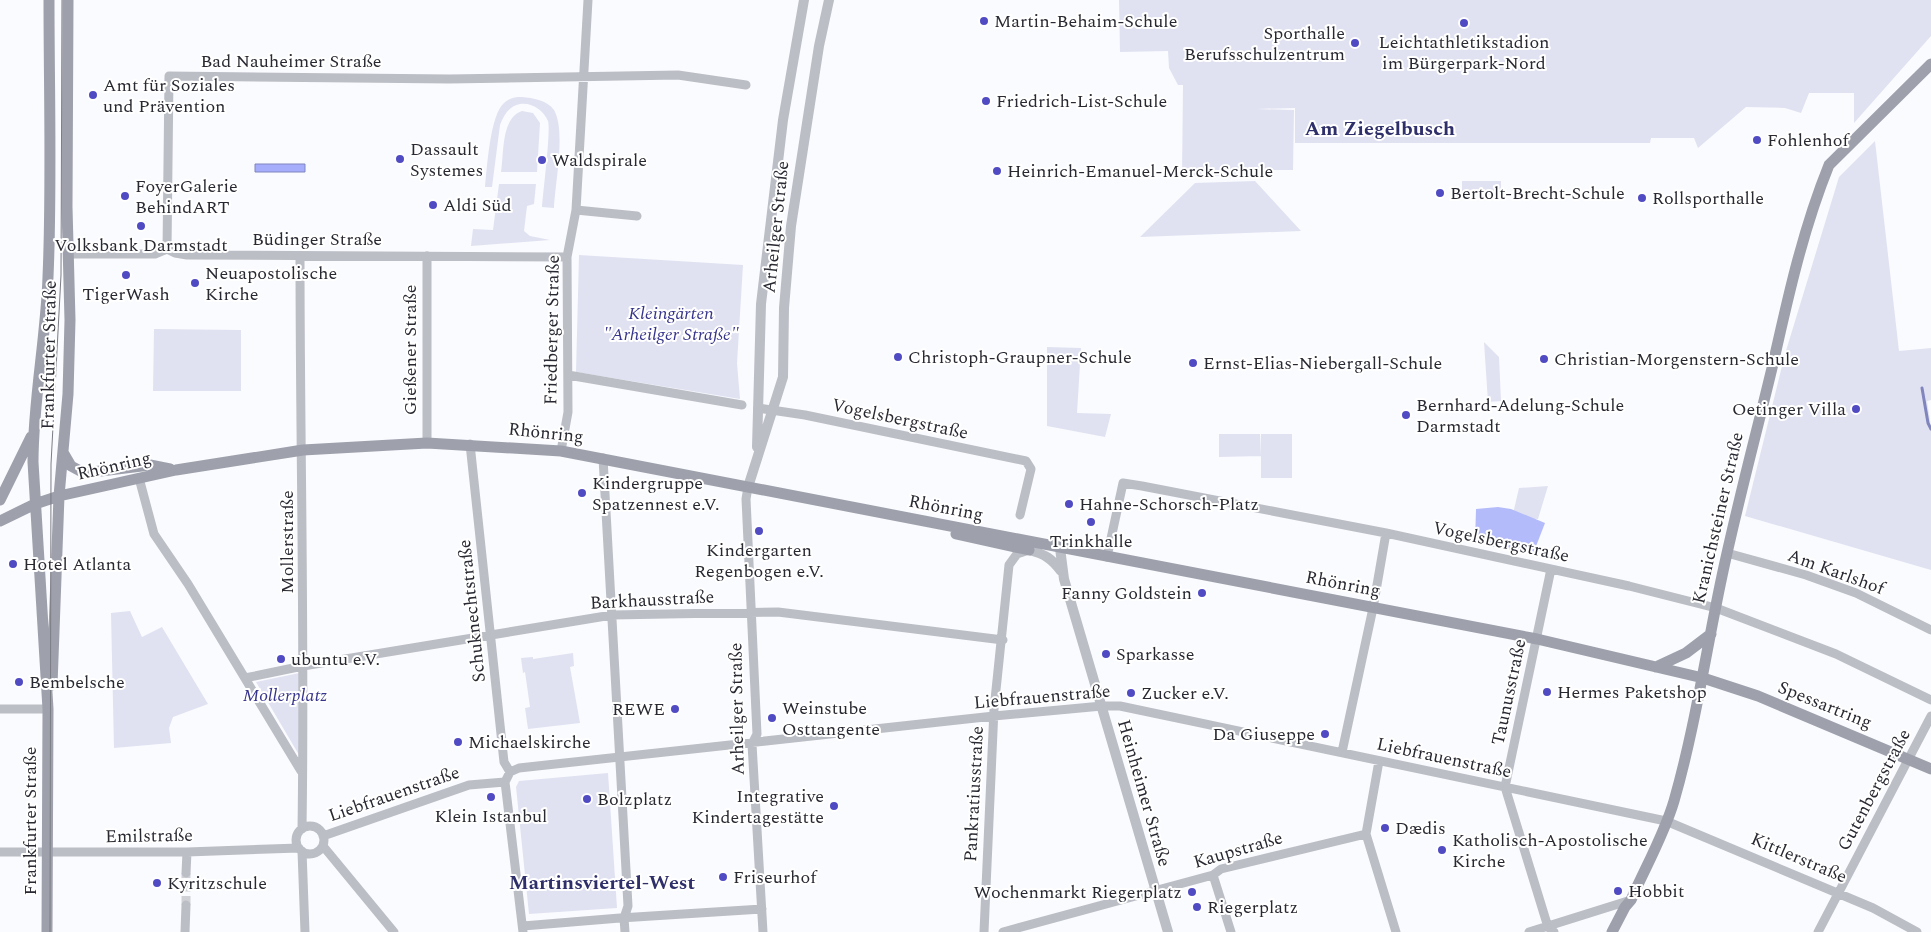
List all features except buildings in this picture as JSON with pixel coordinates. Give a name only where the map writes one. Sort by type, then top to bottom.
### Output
[{"type":"main road","name":"Frankfurter Straße","points":[[47,932],[48,709],[35,504],[33,433],[44,335],[48,275],[49,0]]},
{"type":"main road","name":"Frankfurter Straße","points":[[48,709],[52,692],[59,496],[64,454],[70,337],[68,0]]},
{"type":"main road","name":"Kranichsteiner Straße","points":[[1612,932],[1624,906],[1631,900],[1674,802],[1703,678],[1727,553],[1785,310],[1806,232],[1829,165],[1931,64]]},
{"type":"main road","name":"Frankfurter Straße","points":[[0,500],[33,433]]},
{"type":"main road","name":"Rhönring","points":[[0,521],[35,504],[59,496],[176,470],[302,450],[427,443],[561,450],[950,527],[1537,639],[1703,678]]},
{"type":"main road","name":"Rhönring","points":[[64,454],[72,466],[84,472],[150,465],[176,470]]},
{"type":"main road","points":[[950,527],[957,536],[1029,550]]},
{"type":"main road","points":[[1656,667],[1686,653],[1711,634]]},
{"type":"main road","name":"Spessartring","points":[[1703,678],[1758,696],[1909,758],[1931,769]]},
{"type":"main road","name":"Kranichsteiner Straße","points":[[1619,932],[1632,908],[1631,900]]},
{"type":"street","name":"Friedberger Straße","points":[[561,450],[568,412],[567,257],[576,210],[588,0]]},
{"type":"street","name":"Arheilger Straße","points":[[757,456],[761,304],[770,215],[782,120],[804,0]]},
{"type":"street","name":"Arheilger Straße","points":[[763,932],[752,744],[757,734],[746,499],[757,456],[774,410],[783,377],[784,308],[791,226],[819,46],[829,0]]},
{"type":"street","points":[[584,76],[678,75],[746,85]]},
{"type":"street","name":"Bad Nauheimer Straße","points":[[167,248],[169,76],[450,79],[584,76]]},
{"type":"street","points":[[576,210],[637,216]]},
{"type":"street","points":[[69,254],[154,254],[167,248]]},
{"type":"street","name":"Büdinger Straße","points":[[167,248],[175,253],[187,255],[567,257]]},
{"type":"street","name":"Mollerstraße","points":[[300,256],[299,392],[302,450],[303,666],[302,829]]},
{"type":"street","name":"Gießener Straße","points":[[427,256],[427,443]]},
{"type":"street","points":[[568,375],[742,404]]},
{"type":"street","name":"Vogelsbergstraße","points":[[758,408],[1026,461],[1031,468],[1020,515]]},
{"type":"street","name":"Schuknechtstraße","points":[[470,444],[504,762],[510,772]]},
{"type":"street","points":[[604,458],[602,468],[628,906],[624,918],[625,932]]},
{"type":"street","points":[[139,478],[154,534],[303,773]]},
{"type":"street","name":"Vogelsbergstraße","points":[[1107,557],[1123,483],[1386,533],[1716,608],[1836,654],[1931,700]]},
{"type":"street","points":[[1342,752],[1373,608],[1386,533]]},
{"type":"street","name":"Heinheimer Straße","points":[[1060,548],[1062,572],[1168,932]]},
{"type":"street","points":[[1029,550],[1045,555],[1055,562],[1062,572]]},
{"type":"street","name":"Pankratiusstraße","points":[[984,932],[994,716],[1003,640],[1008,565],[1017,554],[1029,550]]},
{"type":"street","name":"Am Karlshof","points":[[1727,553],[1806,575],[1856,593],[1931,630]]},
{"type":"street","name":"Taunusstraße","points":[[1551,569],[1506,787],[1551,929]]},
{"type":"street","name":"Barkhausstraße","points":[[245,678],[303,666],[612,615],[778,612],[1003,640]]},
{"type":"street","name":"Liebfrauenstraße","points":[[510,772],[519,768],[552,763],[752,744],[994,716],[1120,706],[1666,821]]},
{"type":"street","points":[[0,709],[48,709]]},
{"type":"street","name":"Gutenbergstraße","points":[[1818,932],[1931,716]]},
{"type":"street","points":[[1379,761],[1369,805],[1366,834],[1396,932]]},
{"type":"street","points":[[510,772],[505,782],[523,929],[624,918],[762,910]]},
{"type":"street","name":"Liebfrauenstraße","points":[[323,841],[468,785],[505,782]]},
{"type":"street","name":"Kittlerstraße","points":[[1666,821],[1838,892],[1873,908],[1917,932]]},
{"type":"street","points":[[305,932],[300,849],[296,840],[302,829],[314,827],[394,932]]},
{"type":"street","name":"Kaupstraße","points":[[1003,932],[1213,875],[1221,869],[1366,834]]},
{"type":"street","points":[[300,849],[316,852],[323,841]]},
{"type":"street","name":"Emilstraße","points":[[0,852],[187,852],[300,849]]},
{"type":"street","points":[[186,873],[187,852]]},
{"type":"street","points":[[1213,875],[1232,932]]},
{"type":"street","points":[[1529,932],[1551,929],[1631,900]]},
{"type":"street","points":[[185,932],[186,905]]},
{"type":"green space","points":[[1119,0],[1931,0],[1931,36],[1854,123],[1854,93],[1809,93],[1801,113],[1785,108],[1746,107],[1698,148],[1694,138],[1651,138],[1650,143],[1295,143],[1295,108],[1257,109],[1294,110],[1293,170],[1257,170],[1257,175],[1182,177],[1183,85],[1178,85],[1169,68],[1168,51],[1120,52]]},
{"type":"green space","points":[[522,97],[548,104],[554,110],[557,119],[560,143],[554,208],[542,207],[548,148],[548,121],[541,111],[529,104],[520,104],[513,107],[507,111],[503,118],[500,125],[492,187],[485,187],[492,130],[499,109],[506,101]]},
{"type":"green space","points":[[522,111],[533,113],[540,123],[537,172],[501,172],[503,146],[507,128],[515,115]]},
{"type":"green space","points":[[1875,141],[1899,351],[1931,348],[1931,400],[1927,401],[1931,427],[1931,570],[1745,516],[1785,354],[1839,177]]},
{"type":"green space","points":[[1255,181],[1301,231],[1140,237],[1195,183]]},
{"type":"green space","points":[[1462,181],[1501,181],[1501,195],[1462,195]]},
{"type":"green space","points":[[499,184],[536,184],[534,204],[527,206],[524,231],[530,236],[550,240],[471,246],[473,229],[493,230]]},
{"type":"green space","name":"Kleingärten \"Arheilger Straße\"","points":[[579,255],[743,265],[737,363],[740,399],[576,372]]},
{"type":"green space","points":[[154,329],[241,330],[241,391],[153,391]]},
{"type":"green space","points":[[1484,342],[1499,357],[1501,401],[1488,402]]},
{"type":"green space","points":[[1047,347],[1081,348],[1077,413],[1111,414],[1105,437],[1047,426]]},
{"type":"green space","points":[[1219,434],[1260,434],[1261,456],[1219,457]]},
{"type":"green space","points":[[1261,434],[1292,434],[1292,478],[1261,478]]},
{"type":"green space","points":[[1548,486],[1538,519],[1512,518],[1519,488]]},
{"type":"green space","points":[[130,611],[142,637],[162,627],[208,704],[173,717],[169,728],[171,743],[114,748],[111,613]]},
{"type":"green space","points":[[573,653],[574,666],[570,667],[580,723],[528,729],[525,708],[530,707],[521,658],[533,657],[533,659]]},
{"type":"green space","name":"Mollerplatz","points":[[304,672],[302,760],[256,682]]},
{"type":"green space","points":[[608,773],[617,908],[529,914],[516,787],[519,781]]},
{"type":"shaded area","points":[[255,164],[305,164],[305,172],[255,172]]},
{"type":"shaded area","points":[[1498,507],[1511,509],[1545,523],[1533,554],[1475,543],[1476,509]]},
{"type":"waterway","points":[[1922,388],[1928,423],[1931,429]]},
{"type":"tunnel","points":[[186,873],[186,905]]},
{"type":"tram line","points":[[50,932],[51,464],[61,275],[62,0]]},
{"type":"place","name":"Martin-Behaim-Schule","points":[[984,21]]},
{"type":"place","name":"Leichtathletikstadion im Bürgerpark-Nord","points":[[1464,23]]},
{"type":"place","name":"Sporthalle Berufsschulzentrum","points":[[1355,43]]},
{"type":"place","name":"Amt für Soziales und Prävention","points":[[93,95]]},
{"type":"place","name":"Friedrich-List-Schule","points":[[986,101]]},
{"type":"place","name":"Fohlenhof","points":[[1757,140]]},
{"type":"place","name":"Dassault Systemes","points":[[400,159]]},
{"type":"place","name":"Waldspirale","points":[[542,160]]},
{"type":"place","name":"Heinrich-Emanuel-Merck-Schule","points":[[997,171]]},
{"type":"place","name":"Bertolt-Brecht-Schule","points":[[1440,193]]},
{"type":"place","name":"FoyerGalerie BehindART","points":[[125,196]]},
{"type":"place","name":"Rollsporthalle","points":[[1642,198]]},
{"type":"place","name":"Aldi Süd","points":[[433,205]]},
{"type":"place","name":"Volksbank Darmstadt","points":[[141,226]]},
{"type":"place","name":"TigerWash","points":[[126,275]]},
{"type":"place","name":"Neuapostolische Kirche","points":[[195,283]]},
{"type":"place","name":"Christoph-Graupner-Schule","points":[[898,357]]},
{"type":"place","name":"Christian-Morgenstern-Schule","points":[[1544,359]]},
{"type":"place","name":"Ernst-Elias-Niebergall-Schule","points":[[1193,363]]},
{"type":"place","name":"Oetinger Villa","points":[[1856,409]]},
{"type":"place","name":"Bernhard-Adelung-Schule Darmstadt","points":[[1406,415]]},
{"type":"place","name":"Kindergruppe Spatzennest e.V.","points":[[582,493]]},
{"type":"place","name":"Hahne-Schorsch-Platz","points":[[1069,504]]},
{"type":"place","name":"Trinkhalle","points":[[1091,522]]},
{"type":"place","name":"Kindergarten Regenbogen e.V.","points":[[759,531]]},
{"type":"place","name":"Hotel Atlanta","points":[[13,564]]},
{"type":"place","name":"Fanny Goldstein","points":[[1202,593]]},
{"type":"place","name":"Sparkasse","points":[[1106,654]]},
{"type":"place","name":"ubuntu e.V.","points":[[281,659]]},
{"type":"place","name":"Bembelsche","points":[[19,682]]},
{"type":"place","name":"Hermes Paketshop","points":[[1547,692]]},
{"type":"place","name":"Zucker e.V.","points":[[1131,693]]},
{"type":"place","name":"REWE","points":[[675,709]]},
{"type":"place","name":"Weinstube Osttangente","points":[[772,718]]},
{"type":"place","name":"Da Giuseppe","points":[[1325,734]]},
{"type":"place","name":"Michaelskirche","points":[[458,742]]},
{"type":"place","name":"Klein Istanbul","points":[[491,797]]},
{"type":"place","name":"Bolzplatz","points":[[587,799]]},
{"type":"place","name":"Integrative Kindertagestätte","points":[[834,806]]},
{"type":"place","name":"Dædis","points":[[1385,828]]},
{"type":"place","name":"Katholisch-Apostolische Kirche","points":[[1442,850]]},
{"type":"place","name":"Friseurhof","points":[[723,877]]},
{"type":"place","name":"Kyritzschule","points":[[157,883]]},
{"type":"place","name":"Hobbit","points":[[1618,891]]},
{"type":"place","name":"Wochenmarkt Riegerplatz","points":[[1192,892]]},
{"type":"place","name":"Riegerplatz","points":[[1197,907]]},
{"type":"district","name":"Am Ziegelbusch","points":[[1380,129]]},
{"type":"district","name":"Martinsviertel-West","points":[[602,883]]}]
